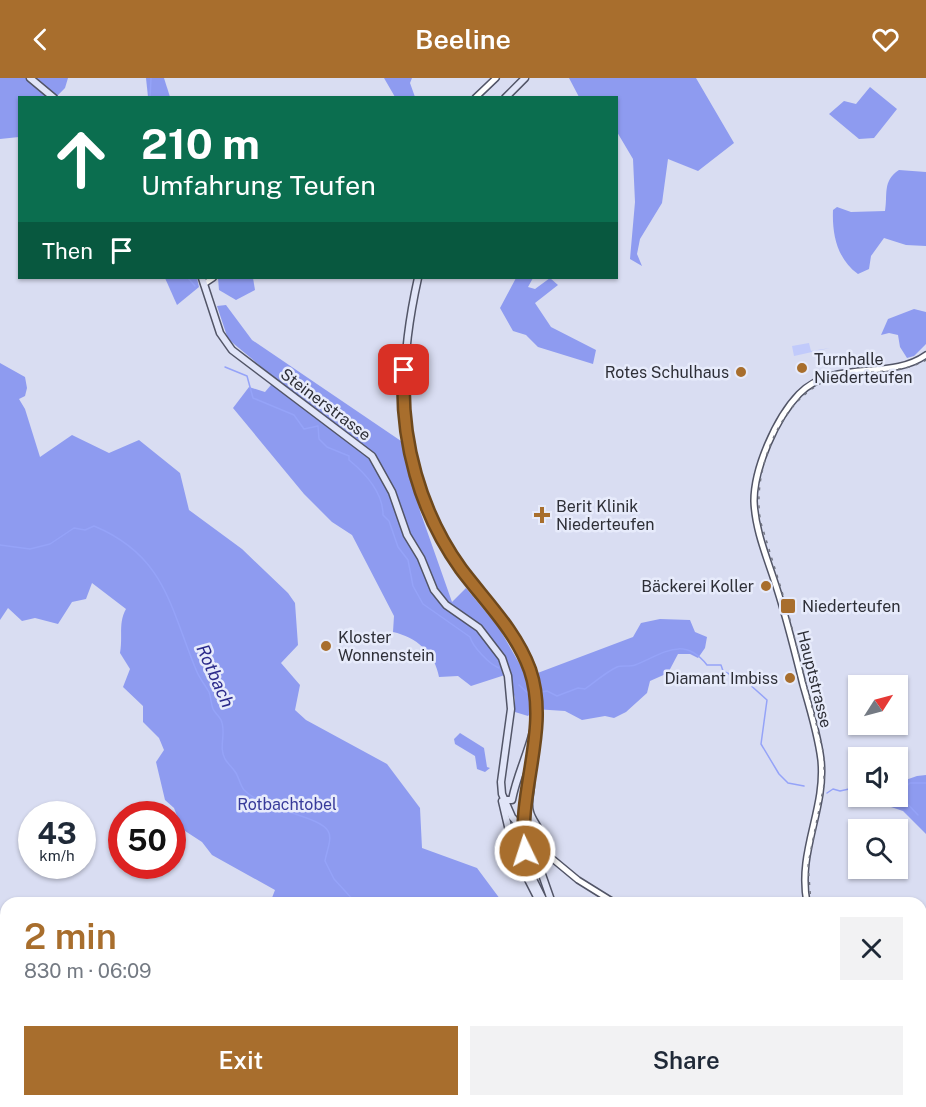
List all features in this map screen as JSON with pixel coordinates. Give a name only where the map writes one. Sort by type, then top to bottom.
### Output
[{"type":"main road","points":[[30,78],[51,96]]},
{"type":"main road","points":[[507,96],[525,78]]},
{"type":"main road","points":[[418,279],[409,320],[403,381],[406,431],[416,478],[432,519],[452,555],[505,624],[522,652],[533,680],[537,715],[524,806],[525,851],[530,873],[542,897]]},
{"type":"main road","name":"Steinerstrasse","points":[[203,281],[220,333],[232,350],[374,458],[392,492],[407,535],[421,558],[434,590],[446,605],[479,628],[502,658],[508,676],[511,710],[501,782],[503,797],[512,817],[541,849]]},
{"type":"main road","points":[[508,809],[518,772],[536,723]]},
{"type":"main road","points":[[529,772],[532,781],[529,808],[542,835],[538,863],[550,897]]},
{"type":"main road","points":[[512,800],[503,797],[505,821],[519,863],[537,897]]},
{"type":"main road","points":[[505,821],[512,817]]},
{"type":"street","points":[[477,96],[496,78]]},
{"type":"street","name":"Hauptstrasse","points":[[807,897],[805,858],[820,786],[820,758],[785,616],[757,522],[754,496],[757,477],[766,449],[786,410],[806,387],[832,375],[906,364],[926,355]]},
{"type":"street","name":"Steinerstrasse","points":[[541,849],[578,880],[605,897]]},
{"type":"shaded area","points":[[809,343],[811,351],[830,348],[794,356],[792,346]]},
{"type":"green space","points":[[0,78],[68,78],[65,88],[57,96],[18,96],[18,137],[0,139]]},
{"type":"green space","points":[[146,78],[164,78],[170,96],[148,96]]},
{"type":"green space","points":[[384,78],[412,78],[410,83],[415,96],[394,96]]},
{"type":"green space","points":[[569,78],[696,78],[734,143],[698,171],[668,159],[662,203],[640,239],[637,254],[642,266],[630,259],[635,202],[633,159],[618,134],[618,96],[578,96]]},
{"type":"green space","points":[[870,87],[897,109],[874,138],[859,139],[829,114],[844,101],[856,104]]},
{"type":"green space","points":[[899,170],[926,172],[926,246],[906,245],[884,238],[871,256],[869,269],[858,274],[845,261],[837,245],[833,210],[837,207],[851,212],[885,211],[888,184]]},
{"type":"green space","points":[[165,279],[197,279],[199,287],[177,305]]},
{"type":"green space","points":[[218,279],[253,279],[255,290],[236,300],[219,290]]},
{"type":"green space","points":[[515,279],[532,279],[528,287],[535,289],[551,279],[558,285],[535,303],[551,327],[596,350],[593,364],[538,347],[526,335],[513,331],[500,308]]},
{"type":"green space","points":[[226,305],[252,340],[401,441],[420,511],[452,602],[466,588],[499,628],[527,677],[633,637],[641,623],[660,619],[690,620],[695,632],[707,637],[705,648],[698,658],[690,654],[678,654],[668,673],[650,681],[647,693],[626,712],[614,718],[605,716],[582,720],[565,711],[534,709],[528,716],[515,712],[515,698],[508,674],[471,686],[458,676],[439,677],[437,668],[423,647],[393,632],[394,616],[352,535],[332,522],[304,494],[233,408],[249,387],[265,392],[276,379],[228,339],[217,306]]},
{"type":"green space","points":[[914,309],[926,312],[926,344],[914,356],[907,358],[900,347],[898,335],[889,333],[881,335],[888,319]]},
{"type":"green space","name":"Rotbachtobel","points":[[0,363],[25,377],[27,388],[25,396],[19,399],[25,409],[40,457],[72,435],[109,453],[139,440],[180,473],[189,510],[242,549],[288,593],[295,603],[298,645],[281,663],[300,685],[295,710],[306,720],[387,764],[420,808],[422,848],[477,868],[499,897],[272,897],[275,890],[212,855],[202,842],[186,832],[186,801],[165,800],[156,762],[164,750],[159,738],[143,722],[143,706],[123,687],[130,669],[120,653],[121,625],[126,609],[92,583],[86,599],[72,602],[58,624],[35,618],[22,621],[8,608],[0,620]]},
{"type":"green space","points":[[460,733],[484,748],[487,767],[490,768],[485,772],[477,769],[475,756],[455,744],[454,739]]},
{"type":"green space","points":[[926,775],[926,834],[903,811],[891,807],[908,807],[908,779]]},
{"type":"waterway","points":[[150,96],[151,78]]},
{"type":"waterway","points":[[189,279],[195,286]]},
{"type":"waterway","points":[[225,367],[247,376],[253,398],[294,415],[304,429],[318,426],[319,439],[327,447],[349,456],[349,460],[367,477],[376,491],[383,515],[389,521],[398,547],[408,560],[413,586],[423,604],[470,637],[482,655],[499,668]]},
{"type":"waterway","name":"Rotbach","points":[[0,545],[30,549],[50,544],[74,528],[85,530],[94,526],[118,538],[137,552],[162,586],[197,672],[209,692],[213,709],[221,720],[223,754],[226,761],[236,773],[244,790],[253,797],[314,821],[328,831],[330,838],[325,861],[334,879],[350,897]]},
{"type":"waterway","points":[[537,693],[547,691],[557,696],[578,688],[585,689],[617,667],[635,665],[672,650],[690,651],[707,665],[721,665],[723,671],[748,683],[767,700],[761,744],[779,774],[788,783],[804,786]]},
{"type":"waterway","points":[[519,685],[530,695],[533,694]]},
{"type":"waterway","points":[[908,785],[926,783]]},
{"type":"waterway","points":[[827,793],[833,789],[840,791],[848,789]]},
{"type":"waterway","points":[[908,804],[918,815]]},
{"type":"railway","points":[[811,897],[808,864],[824,785],[824,755],[787,608],[761,523],[759,502],[761,479],[766,456],[787,414],[802,397],[820,384],[851,374],[907,368],[926,360]]},
{"type":"place","name":"Turnhalle Niederteufen","points":[[802,368]]},
{"type":"place","name":"Rotes Schulhaus","points":[[741,372]]},
{"type":"place","name":"Berit Klinik Niederteufen","points":[[542,515]]},
{"type":"place","name":"Bäckerei Koller","points":[[766,586]]},
{"type":"place","name":"Niederteufen","points":[[788,606]]},
{"type":"place","name":"Kloster Wonnenstein","points":[[326,646]]},
{"type":"place","name":"Diamant Imbiss","points":[[790,678]]},
{"type":"route","points":[[404,370],[403,401],[408,443],[416,478],[429,512],[460,567],[512,634],[533,680],[537,715],[522,819],[525,851]]}]
